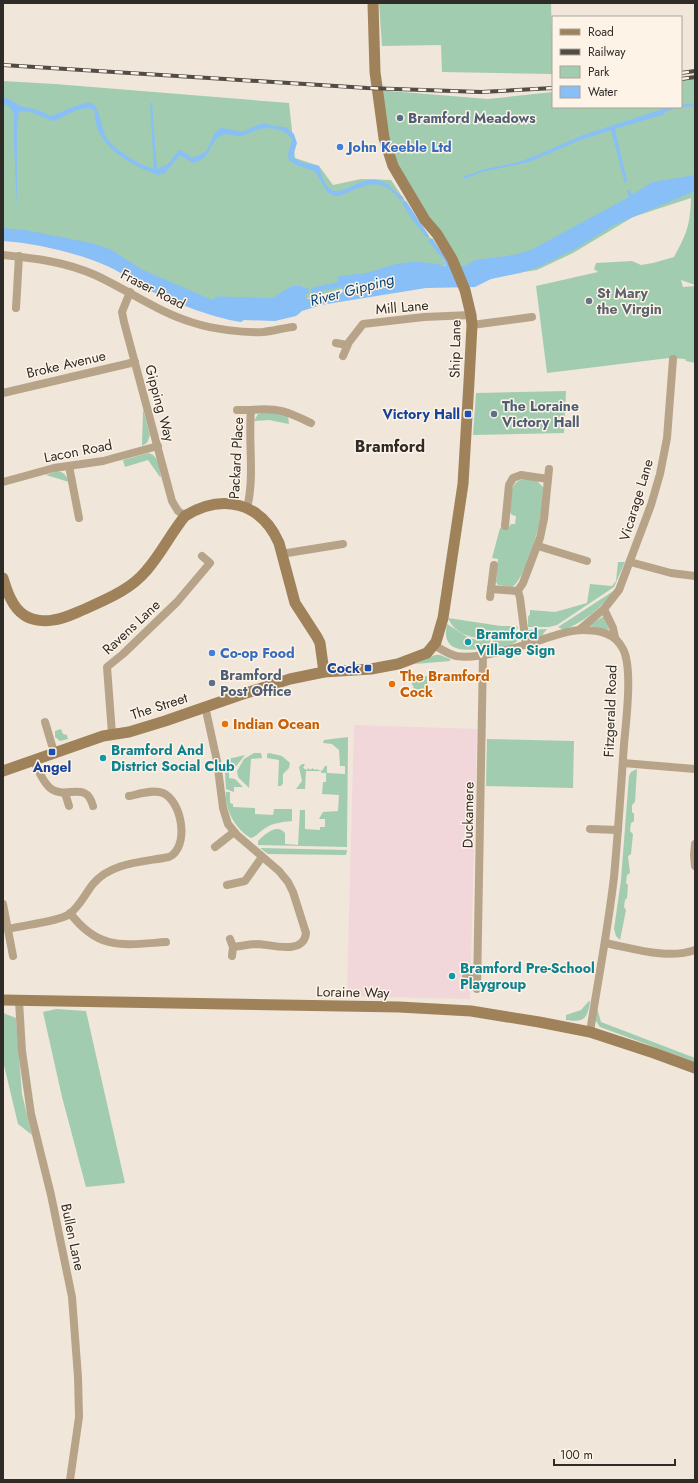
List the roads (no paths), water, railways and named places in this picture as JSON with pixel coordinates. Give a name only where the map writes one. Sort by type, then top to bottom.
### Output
[{"type":"main road","name":"Ship Lane","points":[[373,3],[375,72],[384,138],[393,166],[425,220],[437,234],[452,259],[465,290],[471,320],[463,484],[443,618],[438,638],[434,645]]},
{"type":"main road","points":[[3,578],[7,593],[15,606],[24,615],[37,620],[53,620],[68,616],[113,597],[131,586],[146,571],[185,516],[200,509],[220,504],[239,505],[261,516],[271,528],[279,543],[295,603],[320,643],[324,672],[398,664],[423,655],[434,645]]},
{"type":"main road","name":"The Street","points":[[3,771],[54,752],[112,734],[129,732],[165,721],[205,706],[290,679],[324,672]]},
{"type":"main road","name":"Loraine Way","points":[[3,1000],[427,1008],[471,1011],[590,1032],[695,1068]]},
{"type":"street","name":"Fraser Road","points":[[3,255],[19,256],[61,264],[82,270],[130,292],[172,315],[203,326],[254,332],[293,327]]},
{"type":"street","points":[[16,308],[19,256]]},
{"type":"street","name":"Gipping Way","points":[[130,292],[122,312],[172,501],[178,511],[185,516]]},
{"type":"street","name":"Mill Lane","points":[[343,356],[347,345],[363,324],[424,317],[471,320],[532,317]]},
{"type":"street","points":[[336,343],[347,345]]},
{"type":"street","name":"Vicarage Lane","points":[[579,630],[604,609],[619,590],[651,505],[660,474],[669,418],[673,359]]},
{"type":"street","name":"Broke Avenue","points":[[3,393],[40,383],[135,362]]},
{"type":"street","name":"Packard Place","points":[[237,410],[276,409],[288,412],[311,423]]},
{"type":"street","name":"Packard Place","points":[[247,508],[250,489],[251,410]]},
{"type":"street","name":"Lacon Road","points":[[3,482],[69,466],[103,461],[158,446]]},
{"type":"street","points":[[69,466],[79,518]]},
{"type":"street","points":[[526,645],[518,591],[525,579],[538,546],[544,519],[549,469]]},
{"type":"street","points":[[505,526],[509,484],[513,478],[522,475],[548,479]]},
{"type":"street","points":[[281,554],[343,544]]},
{"type":"street","points":[[538,546],[587,561]]},
{"type":"street","name":"Ravens Lane","points":[[112,734],[107,667],[123,654],[177,602],[210,563],[202,556]]},
{"type":"street","points":[[630,562],[671,573],[695,576]]},
{"type":"street","points":[[494,565],[490,593],[518,591]]},
{"type":"street","name":"Fitzgerald Road","points":[[590,1032],[614,877],[623,763],[628,667],[623,648],[615,637],[613,628],[604,609]]},
{"type":"street","points":[[434,645],[447,653],[456,656],[507,650],[565,632],[579,630],[600,631],[615,637]]},
{"type":"street","name":"Duckamere","points":[[477,988],[483,654]]},
{"type":"street","points":[[205,706],[218,761],[223,808],[228,824],[234,832],[279,871],[288,882],[293,892],[306,931],[306,938],[301,943],[289,947],[258,944],[233,947]]},
{"type":"street","points":[[45,722],[54,752]]},
{"type":"street","points":[[34,760],[46,784],[52,789],[65,793],[78,791],[84,792],[90,798],[93,806]]},
{"type":"street","points":[[623,763],[695,769]]},
{"type":"street","points":[[8,929],[59,918],[70,914],[96,880],[110,870],[120,866],[173,855],[178,849],[182,836],[178,812],[171,798],[164,794],[155,792],[129,796]]},
{"type":"street","points":[[65,793],[69,806]]},
{"type":"street","points":[[590,829],[618,830]]},
{"type":"street","points":[[215,846],[234,832]]},
{"type":"street","points":[[695,844],[695,866]]},
{"type":"street","points":[[227,884],[245,881],[262,857]]},
{"type":"street","points":[[3,904],[13,956]]},
{"type":"street","points":[[70,914],[86,931],[103,941],[123,945],[166,942]]},
{"type":"street","points":[[230,939],[233,947],[232,956]]},
{"type":"street","points":[[604,943],[670,954],[682,954],[695,950]]},
{"type":"street","points":[[466,977],[477,977]]},
{"type":"street","name":"Bullen Lane","points":[[19,1000],[22,1051],[31,1114],[51,1195],[72,1297],[78,1377],[79,1417],[70,1480]]},
{"type":"water","points":[[3,97],[20,106],[38,110],[51,116],[78,105],[92,103],[99,114],[103,131],[108,140],[120,151],[134,160],[154,169],[150,103],[152,103],[157,169],[167,165],[179,150],[183,151],[192,158],[204,153],[208,148],[214,134],[219,129],[223,128],[242,132],[260,124],[286,127],[294,134],[297,143],[293,156],[295,159],[319,166],[324,181],[330,189],[336,191],[343,190],[368,180],[378,180],[387,184],[389,183],[389,186],[404,198],[401,201],[387,188],[374,184],[361,187],[340,196],[332,195],[326,191],[314,171],[294,164],[289,160],[288,155],[292,140],[286,133],[271,128],[256,130],[245,135],[238,136],[226,134],[220,136],[216,139],[204,158],[192,163],[184,157],[179,156],[165,173],[158,175],[133,164],[111,148],[99,131],[94,110],[89,108],[77,110],[54,121],[28,111],[19,112],[17,127],[17,208],[14,114],[9,106],[3,104]]},
{"type":"water","points":[[695,103],[695,106],[682,107],[682,105]]},
{"type":"water","points":[[666,108],[677,108],[668,111],[662,116],[615,129],[627,181],[625,184],[611,130],[578,141],[529,162],[482,172],[464,179],[463,176],[481,170],[519,162],[583,135]]},
{"type":"water","points":[[695,175],[695,191],[614,225],[575,249],[541,266],[520,273],[491,279],[475,287],[426,288],[321,305],[302,311],[296,316],[275,321],[244,320],[241,322],[229,320],[190,308],[164,297],[141,286],[116,270],[96,261],[56,249],[3,241],[3,228],[25,230],[91,243],[110,249],[141,269],[212,300],[233,304],[258,305],[266,302],[292,286],[302,286],[303,288],[308,288],[309,293],[306,294],[305,297],[308,299],[343,292],[342,287],[312,293],[311,288],[338,282],[338,277],[341,276],[366,273],[399,263],[420,262],[446,266],[444,261],[428,240],[432,238],[445,257],[455,268],[467,265],[475,260],[513,255],[531,250],[629,197],[627,190],[630,190],[632,195],[652,182]]},
{"type":"water","points":[[406,201],[429,236],[427,238],[411,218],[402,203]]},
{"type":"waterway","name":"River Gipping","points":[[219,304],[273,306]]},
{"type":"railway","points":[[3,65],[367,88],[481,92],[552,88]]},
{"type":"railway","points":[[682,73],[695,71]]},
{"type":"railway","points":[[682,79],[695,77]]},
{"type":"place","name":"Bramford Meadows","points":[[400,118]]},
{"type":"place","name":"John Keeble Ltd","points":[[340,147]]},
{"type":"place","name":"St Mary the Virgin","points":[[589,301]]},
{"type":"place","name":"Victory Hall","points":[[468,414]]},
{"type":"place","name":"The Loraine Victory Hall","points":[[494,414]]},
{"type":"place","name":"Bramford Village Sign","points":[[468,642]]},
{"type":"place","name":"Co-op Food","points":[[212,653]]},
{"type":"place","name":"Cock","points":[[368,668]]},
{"type":"place","name":"Bramford Post Office","points":[[212,683]]},
{"type":"place","name":"The Bramford Cock","points":[[392,684]]},
{"type":"place","name":"Indian Ocean","points":[[225,724]]},
{"type":"place","name":"Angel","points":[[52,752]]},
{"type":"place","name":"Bramford And District Social Club","points":[[103,758]]},
{"type":"place","name":"Bramford Pre-School Playgroup","points":[[452,976]]},
{"type":"district","name":"Bramford","points":[[390,446]]}]
